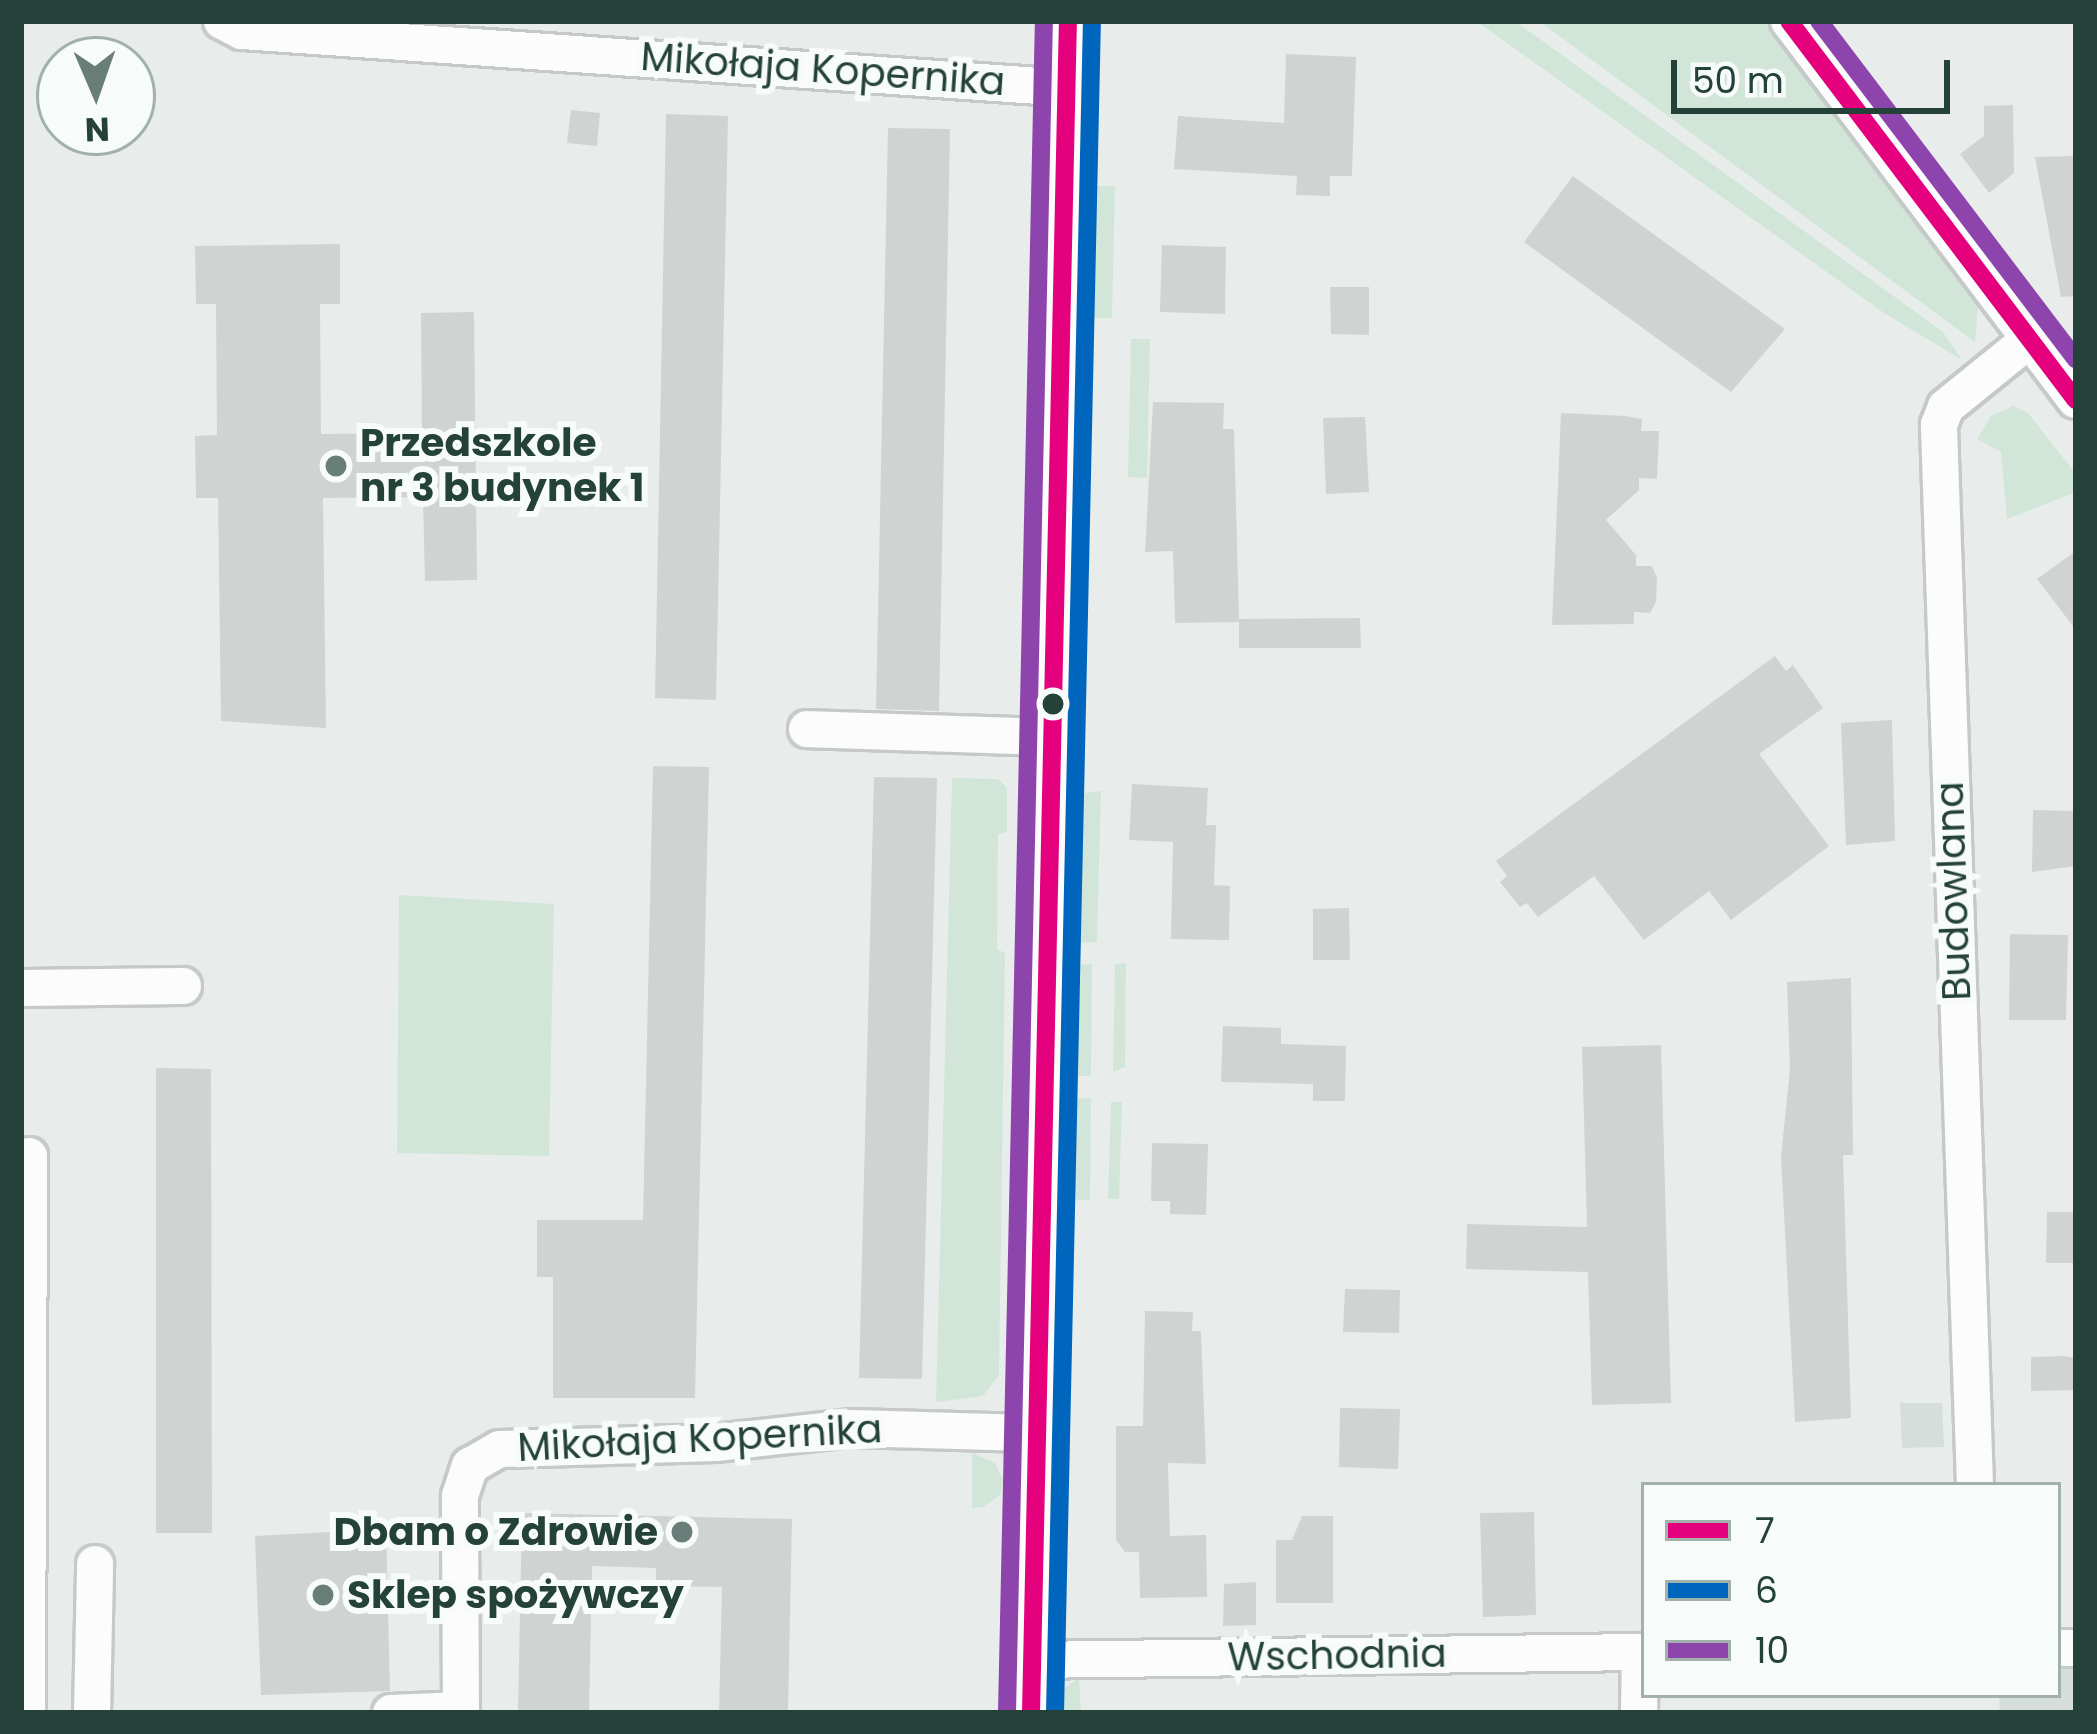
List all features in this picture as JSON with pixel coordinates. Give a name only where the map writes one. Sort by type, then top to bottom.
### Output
[{"type":"street","name":"Mikołaja Kopernika","points":[[222,21],[242,31],[1068,88]]},
{"type":"street","points":[[1031,1713],[1068,21]]},
{"type":"street","points":[[1789,21],[2076,400]]},
{"type":"street","name":"Budowlana","points":[[1975,1482],[1940,425],[1946,407],[2030,339]]},
{"type":"street","points":[[807,728],[1052,737]]},
{"type":"street","points":[[21,988],[183,986]]},
{"type":"street","points":[[26,1713],[29,1156]]},
{"type":"street","name":"Mikołaja Kopernika","points":[[391,1713],[461,1710],[460,1496],[470,1466],[500,1449],[716,1443],[852,1428],[1035,1433]]},
{"type":"street","points":[[92,1713],[95,1564]]},
{"type":"street","name":"Wschodnia","points":[[1030,1660],[1641,1652]]},
{"type":"street","points":[[1639,1713],[1641,1672]]},
{"type":"shaded area","points":[[1900,1403],[1942,1403],[1944,1447],[1902,1448]]},
{"type":"shaded area","points":[[2061,1666],[2076,1666],[2076,1713],[2000,1713],[1999,1698],[2061,1698]]},
{"type":"green space","points":[[1476,21],[1515,21],[1943,332],[1962,360],[1884,313]]},
{"type":"green space","points":[[1539,21],[1766,21],[1978,307],[1975,342]]},
{"type":"green space","points":[[1095,186],[1115,186],[1112,318],[1093,318]]},
{"type":"green space","points":[[1131,339],[1150,339],[1147,478],[1128,477]]},
{"type":"green space","points":[[2013,406],[2028,413],[2076,474],[2076,492],[2007,519],[2001,452],[1977,439],[1991,416]]},
{"type":"green space","points":[[952,778],[998,779],[1007,788],[1007,832],[998,834],[997,949],[1005,953],[999,1375],[983,1396],[936,1402]]},
{"type":"green space","points":[[1101,791],[1097,942],[1076,943],[1077,794]]},
{"type":"green space","points":[[399,895],[554,904],[549,1156],[397,1153]]},
{"type":"green space","points":[[1126,963],[1125,1067],[1113,1072],[1115,964]]},
{"type":"green space","points":[[1092,964],[1091,1076],[1073,1076],[1073,965]]},
{"type":"green space","points":[[1091,1098],[1090,1200],[1069,1200],[1071,1099]]},
{"type":"green space","points":[[1111,1102],[1122,1102],[1119,1199],[1108,1199]]},
{"type":"green space","points":[[972,1453],[995,1463],[1003,1480],[1000,1495],[983,1507],[972,1508]]},
{"type":"green space","points":[[1079,1678],[1081,1713],[1060,1713],[1062,1690]]},
{"type":"building","points":[[1286,54],[1356,57],[1352,176],[1330,176],[1330,196],[1296,195],[1297,176],[1174,169],[1178,116],[1284,123]]},
{"type":"building","points":[[2013,105],[2014,173],[1989,193],[1960,154],[1984,136],[1984,106]]},
{"type":"building","points":[[571,110],[600,113],[597,146],[567,143]]},
{"type":"building","points":[[666,114],[728,116],[716,700],[655,698]]},
{"type":"building","points":[[888,128],[950,129],[939,711],[876,709]]},
{"type":"building","points":[[2076,156],[2076,296],[2061,297],[2035,157]]},
{"type":"building","points":[[1573,176],[1785,329],[1731,392],[1524,242]]},
{"type":"building","name":"Przedszkole nr 3 budynek 1","points":[[340,244],[340,304],[320,304],[321,434],[422,433],[421,313],[474,312],[477,580],[425,581],[423,497],[323,498],[326,728],[221,721],[218,498],[196,498],[195,436],[217,435],[216,304],[196,304],[195,246]]},
{"type":"building","points":[[1162,245],[1226,247],[1225,314],[1160,312]]},
{"type":"building","points":[[1330,287],[1369,287],[1369,335],[1331,334]]},
{"type":"building","points":[[1153,402],[1224,403],[1223,429],[1234,429],[1239,619],[1360,618],[1361,648],[1239,648],[1239,622],[1175,623],[1173,551],[1145,552]]},
{"type":"building","points":[[1561,413],[1642,419],[1641,431],[1659,431],[1657,479],[1639,478],[1639,490],[1606,520],[1636,555],[1636,566],[1652,566],[1657,578],[1656,602],[1650,613],[1634,612],[1634,624],[1552,625]]},
{"type":"building","points":[[1365,417],[1369,492],[1326,494],[1323,418]]},
{"type":"building","points":[[2076,551],[2076,630],[2037,579]]},
{"type":"building","points":[[1775,656],[1786,671],[1793,665],[1823,708],[1759,754],[1829,846],[1731,920],[1709,891],[1644,940],[1594,876],[1538,917],[1527,903],[1520,907],[1500,882],[1507,876],[1496,861]]},
{"type":"building","points":[[1892,720],[1895,841],[1846,845],[1841,723]]},
{"type":"building","points":[[653,766],[709,767],[695,1398],[553,1398],[553,1277],[537,1277],[537,1220],[643,1220]]},
{"type":"building","points":[[874,777],[937,778],[922,1379],[859,1378]]},
{"type":"building","points":[[1132,784],[1208,788],[1206,825],[1216,825],[1214,885],[1230,886],[1229,940],[1171,939],[1173,842],[1129,840]]},
{"type":"building","points":[[2033,810],[2073,811],[2076,866],[2032,872]]},
{"type":"building","points":[[1349,908],[1350,960],[1313,960],[1313,909]]},
{"type":"building","points":[[2010,934],[2068,935],[2066,1020],[2009,1020]]},
{"type":"building","points":[[1851,978],[1853,1155],[1843,1155],[1851,1418],[1795,1422],[1781,1157],[1790,1069],[1787,982]]},
{"type":"building","points":[[1223,1026],[1281,1028],[1281,1044],[1346,1046],[1345,1101],[1313,1101],[1313,1084],[1221,1082]]},
{"type":"building","points":[[1661,1045],[1671,1403],[1592,1405],[1588,1272],[1466,1269],[1467,1224],[1587,1227],[1582,1047]]},
{"type":"building","points":[[156,1068],[211,1069],[212,1533],[156,1533]]},
{"type":"building","points":[[1152,1143],[1208,1144],[1206,1215],[1170,1214],[1170,1201],[1151,1201]]},
{"type":"building","points":[[2047,1212],[2076,1212],[2076,1263],[2046,1263]]},
{"type":"building","points":[[1345,1289],[1400,1290],[1399,1333],[1343,1332]]},
{"type":"building","points":[[1145,1311],[1193,1312],[1192,1331],[1201,1331],[1206,1464],[1168,1463],[1170,1536],[1206,1535],[1207,1597],[1140,1598],[1139,1552],[1125,1552],[1116,1540],[1116,1426],[1143,1426]]},
{"type":"building","points":[[2031,1357],[2076,1358],[2076,1390],[2031,1391]]},
{"type":"building","points":[[1340,1408],[1400,1409],[1398,1469],[1339,1467]]},
{"type":"building","points":[[1534,1512],[1536,1615],[1483,1617],[1480,1513]]},
{"type":"building","points":[[522,1513],[792,1519],[788,1713],[719,1713],[722,1587],[656,1586],[656,1568],[592,1566],[589,1713],[518,1713]]},
{"type":"building","points":[[1302,1516],[1333,1516],[1333,1603],[1276,1603],[1276,1540],[1292,1540]]},
{"type":"building","name":"Sklep spożywczy","points":[[386,1529],[390,1691],[261,1695],[255,1536]]},
{"type":"building","points":[[1256,1582],[1256,1625],[1223,1626],[1224,1584]]},
{"type":"transit line","name":"10","points":[[1007,1712],[1044,21]]},
{"type":"transit line","name":"7","points":[[1031,1713],[1068,21]]},
{"type":"transit line","name":"7","points":[[1789,21],[2076,400]]},
{"type":"transit line","name":"10","points":[[1819,21],[2076,360]]},
{"type":"transit line","name":"6","points":[[1055,1713],[1092,22]]},
{"type":"place","name":"Przedszkole nr 3 budynek 1","points":[[336,466]]},
{"type":"place","name":"Dbam o Zdrowie","points":[[682,1532]]},
{"type":"place","name":"Sklep spożywczy","points":[[323,1595]]}]
